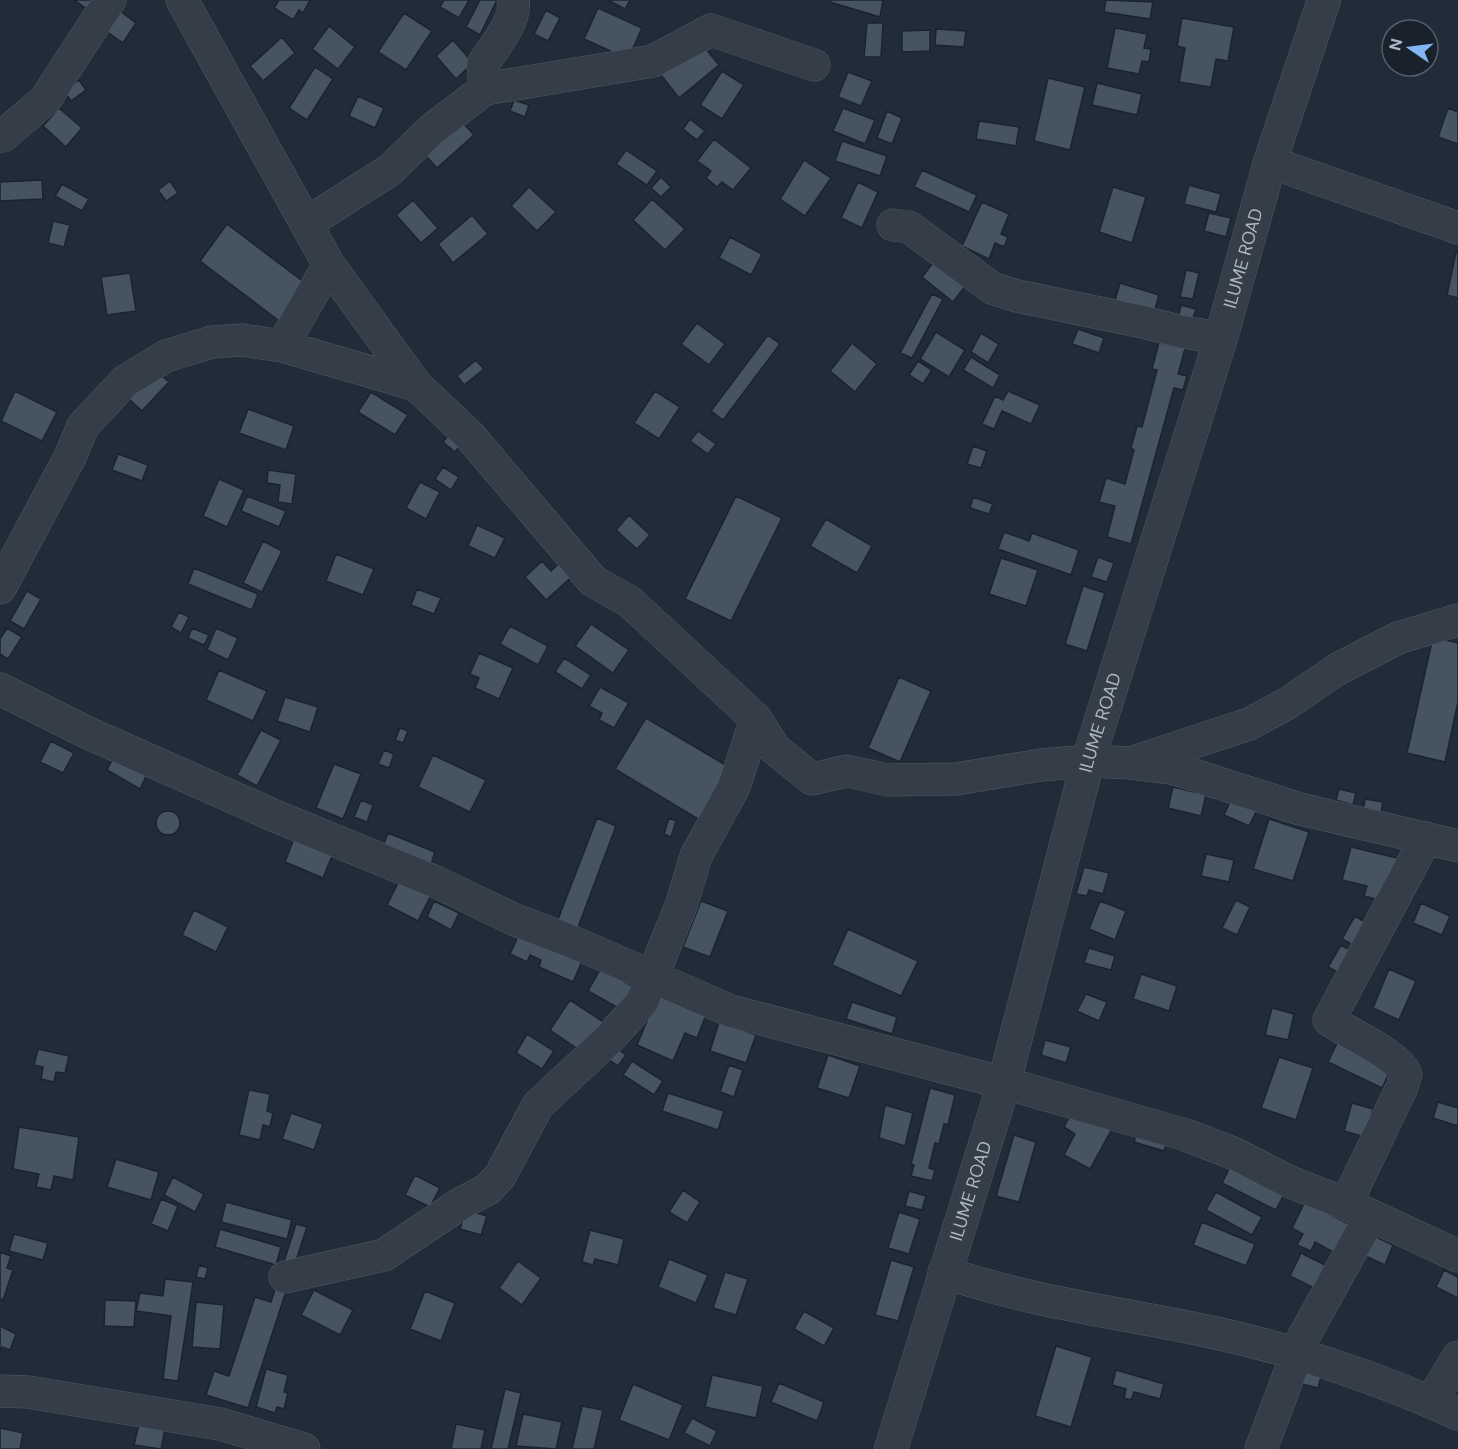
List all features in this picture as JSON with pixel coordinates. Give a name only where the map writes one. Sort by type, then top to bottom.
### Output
[{"type":"street","points":[[3,136],[45,100],[110,0]]},
{"type":"street","points":[[182,0],[329,265],[416,385],[469,435],[593,581],[630,602],[756,719],[775,749],[812,778],[847,771],[888,780],[956,779],[1041,765],[1088,761],[1131,763],[1172,768],[1300,809],[1458,846]]},
{"type":"street","points":[[485,89],[483,64],[501,37],[515,8],[513,0]]},
{"type":"street","name":"ILUME ROAD","points":[[891,1449],[1004,1083],[1088,761],[1221,338],[1270,162],[1324,0]]},
{"type":"street","points":[[307,223],[390,170],[430,130],[485,89],[653,61],[711,30],[814,65]]},
{"type":"street","points":[[1270,162],[1458,228]]},
{"type":"street","points":[[893,225],[909,227],[923,235],[992,288],[1009,294],[1183,332],[1221,338]]},
{"type":"street","points":[[282,346],[329,265]]},
{"type":"street","points":[[0,588],[70,457],[83,426],[125,381],[166,356],[212,342],[242,340],[282,346],[416,385]]},
{"type":"street","points":[[1131,763],[1249,724],[1288,703],[1336,670],[1398,638],[1458,620]]},
{"type":"street","points":[[0,689],[86,732],[376,859],[436,882],[515,920],[590,949],[731,1011],[1004,1083],[1186,1135],[1458,1256]]},
{"type":"street","points":[[285,1277],[384,1255],[488,1189],[500,1176],[538,1105],[609,1039],[642,1002],[681,906],[696,856],[734,787],[756,719]]},
{"type":"street","points":[[1261,1449],[1309,1325],[1358,1211],[1406,1074],[1400,1066],[1367,1042],[1329,1020],[1426,838]]},
{"type":"street","points":[[944,1272],[980,1285],[1085,1309],[1208,1331],[1297,1355],[1444,1407],[1458,1357]]},
{"type":"street","points":[[0,1391],[49,1395],[220,1424],[304,1449]]},
{"type":"building","points":[[74,0],[98,0],[90,11]]},
{"type":"building","points":[[279,0],[310,0],[303,13],[299,10],[293,20],[274,8]]},
{"type":"building","points":[[444,0],[469,0],[459,18],[440,7]]},
{"type":"building","points":[[480,0],[497,0],[480,35],[466,27]]},
{"type":"building","points":[[608,0],[630,0],[625,9]]},
{"type":"building","points":[[831,0],[883,0],[880,17],[830,2]]},
{"type":"building","points":[[1106,0],[1153,2],[1150,19],[1104,12]]},
{"type":"building","points":[[116,8],[136,23],[123,43],[102,28]]},
{"type":"building","points":[[598,8],[642,28],[628,59],[584,39]]},
{"type":"building","points":[[546,10],[560,18],[548,41],[534,34]]},
{"type":"building","points":[[404,13],[432,31],[406,70],[378,52]]},
{"type":"building","points":[[1182,18],[1234,27],[1228,61],[1216,59],[1211,87],[1179,82],[1185,48],[1177,46]]},
{"type":"building","points":[[867,23],[883,23],[881,57],[864,57]]},
{"type":"building","points":[[329,26],[355,47],[338,69],[312,49]]},
{"type":"building","points":[[1115,28],[1147,34],[1144,48],[1151,49],[1149,62],[1142,61],[1139,74],[1107,68]]},
{"type":"building","points":[[936,29],[966,31],[964,47],[935,45]]},
{"type":"building","points":[[930,30],[930,51],[902,52],[902,31]]},
{"type":"building","points":[[282,37],[295,53],[263,81],[250,66]]},
{"type":"building","points":[[453,40],[473,63],[456,79],[436,56]]},
{"type":"building","points":[[701,43],[719,65],[679,98],[661,75]]},
{"type":"building","points":[[315,67],[333,79],[307,120],[289,108]]},
{"type":"building","points":[[722,71],[744,85],[722,119],[700,105]]},
{"type":"building","points":[[848,72],[872,81],[861,106],[838,97]]},
{"type":"building","points":[[1048,78],[1085,87],[1070,150],[1034,141]]},
{"type":"building","points":[[79,80],[86,90],[71,101],[64,91]]},
{"type":"building","points":[[1097,83],[1142,94],[1137,115],[1092,105]]},
{"type":"building","points":[[358,96],[384,108],[375,128],[349,116]]},
{"type":"building","points":[[514,100],[529,105],[525,117],[510,111]]},
{"type":"building","points":[[59,108],[82,128],[66,147],[43,126]]},
{"type":"building","points":[[843,108],[875,120],[865,144],[833,131]]},
{"type":"building","points":[[1448,108],[1458,112],[1458,144],[1438,137]]},
{"type":"building","points":[[887,111],[902,118],[892,144],[877,138]]},
{"type":"building","points":[[690,119],[705,131],[697,140],[683,129]]},
{"type":"building","points":[[979,121],[1019,127],[1016,146],[976,139]]},
{"type":"building","points":[[462,122],[474,135],[437,168],[425,155]]},
{"type":"building","points":[[714,139],[751,168],[733,190],[722,182],[717,187],[706,178],[711,171],[697,161]]},
{"type":"building","points":[[842,141],[887,156],[880,176],[835,161]]},
{"type":"building","points":[[626,150],[657,171],[647,185],[616,164]]},
{"type":"building","points":[[804,160],[831,178],[805,216],[780,199]]},
{"type":"building","points":[[922,170],[977,195],[969,212],[914,187]]},
{"type":"building","points":[[661,177],[671,187],[661,197],[651,188]]},
{"type":"building","points":[[42,180],[43,199],[0,201],[0,182]]},
{"type":"building","points":[[170,181],[178,193],[166,201],[158,190]]},
{"type":"building","points":[[858,182],[878,192],[862,228],[841,218]]},
{"type":"building","points":[[62,184],[89,199],[82,211],[55,196]]},
{"type":"building","points":[[1189,185],[1221,194],[1216,212],[1184,204]]},
{"type":"building","points":[[529,187],[556,212],[537,231],[511,206]]},
{"type":"building","points":[[1113,187],[1146,197],[1132,243],[1099,232]]},
{"type":"building","points":[[652,199],[685,229],[665,250],[633,220]]},
{"type":"building","points":[[413,200],[438,228],[421,243],[396,215]]},
{"type":"building","points":[[982,202],[1009,214],[1001,234],[1008,237],[1004,247],[995,243],[989,259],[962,246]]},
{"type":"building","points":[[1209,213],[1231,218],[1226,237],[1204,231]]},
{"type":"building","points":[[472,215],[488,234],[453,263],[438,244]]},
{"type":"building","points":[[53,221],[70,225],[64,247],[48,243]]},
{"type":"building","points":[[227,224],[309,286],[282,323],[200,261]]},
{"type":"building","points":[[730,237],[762,254],[751,275],[719,258]]},
{"type":"building","points":[[1456,252],[1458,253],[1458,298],[1447,295]]},
{"type":"building","points":[[939,255],[970,280],[953,302],[922,277]]},
{"type":"building","points":[[1186,270],[1199,273],[1193,299],[1180,297]]},
{"type":"building","points":[[130,273],[136,311],[107,315],[101,277]]},
{"type":"building","points":[[1120,283],[1159,295],[1153,316],[1114,304]]},
{"type":"building","points":[[932,294],[943,299],[912,358],[900,353]]},
{"type":"building","points":[[1181,305],[1196,309],[1192,322],[1178,318]]},
{"type":"building","points":[[697,323],[725,344],[709,365],[681,344]]},
{"type":"building","points":[[1078,329],[1104,338],[1099,353],[1072,344]]},
{"type":"building","points":[[936,332],[965,350],[949,377],[920,359]]},
{"type":"building","points":[[981,333],[999,344],[988,363],[971,352]]},
{"type":"building","points":[[1169,333],[1188,338],[1178,374],[1187,376],[1183,390],[1174,388],[1131,544],[1107,537],[1115,506],[1099,502],[1106,478],[1125,484],[1134,450],[1131,448],[1137,426],[1142,427],[1157,370],[1152,369],[1159,342],[1166,344]]},
{"type":"building","points":[[768,335],[780,344],[723,420],[711,411]]},
{"type":"building","points":[[852,343],[877,364],[855,392],[830,371]]},
{"type":"building","points":[[971,357],[1000,375],[993,388],[963,370]]},
{"type":"building","points":[[476,360],[484,369],[464,385],[457,376]]},
{"type":"building","points":[[918,361],[932,370],[923,384],[909,375]]},
{"type":"building","points":[[156,371],[169,382],[142,411],[129,399]]},
{"type":"building","points":[[15,391],[57,412],[42,441],[1,421]]},
{"type":"building","points":[[655,391],[680,407],[659,439],[634,423]]},
{"type":"building","points":[[1008,391],[1040,405],[1031,424],[1002,411],[994,429],[982,424],[995,396],[1003,400]]},
{"type":"building","points":[[371,392],[408,415],[395,435],[358,412]]},
{"type":"building","points":[[248,409],[294,426],[286,450],[239,433]]},
{"type":"building","points":[[454,429],[466,438],[455,452],[443,442]]},
{"type":"building","points":[[698,431],[716,444],[708,454],[690,441]]},
{"type":"building","points":[[973,446],[987,451],[981,468],[967,464]]},
{"type":"building","points":[[118,454],[148,465],[142,481],[112,470]]},
{"type":"building","points":[[443,467],[459,477],[451,490],[435,479]]},
{"type":"building","points":[[268,470],[296,474],[292,504],[278,502],[280,485],[267,483]]},
{"type":"building","points":[[219,479],[244,490],[227,527],[203,516]]},
{"type":"building","points":[[420,482],[440,492],[426,519],[406,508]]},
{"type":"building","points":[[247,496],[286,511],[279,527],[241,511]]},
{"type":"building","points":[[736,496],[782,518],[731,621],[685,599]]},
{"type":"building","points":[[973,497],[993,504],[989,514],[970,508]]},
{"type":"building","points":[[629,515],[650,535],[637,549],[616,530]]},
{"type":"building","points":[[826,519],[872,546],[857,573],[810,546]]},
{"type":"building","points":[[477,525],[505,538],[495,558],[468,546]]},
{"type":"building","points":[[1004,532],[1029,541],[1032,533],[1079,550],[1071,575],[998,549]]},
{"type":"building","points":[[263,541],[282,551],[262,592],[243,583]]},
{"type":"building","points":[[336,554],[374,569],[363,595],[326,581]]},
{"type":"building","points":[[1098,557],[1114,563],[1107,582],[1091,577]]},
{"type":"building","points":[[565,558],[577,572],[546,600],[525,577],[542,561],[551,571]]},
{"type":"building","points":[[1001,558],[1038,570],[1026,606],[989,594]]},
{"type":"building","points":[[194,568],[258,594],[252,610],[188,584]]},
{"type":"building","points":[[1083,586],[1105,593],[1087,651],[1065,644]]},
{"type":"building","points":[[417,589],[441,598],[434,614],[411,605]]},
{"type":"building","points":[[27,591],[41,599],[24,629],[10,621]]},
{"type":"building","points":[[179,612],[189,617],[181,633],[171,627]]},
{"type":"building","points":[[591,624],[629,650],[613,673],[575,646]]},
{"type":"building","points":[[510,626],[548,646],[538,665],[500,644]]},
{"type":"building","points":[[7,628],[22,637],[8,659],[0,654],[0,639]]},
{"type":"building","points":[[192,628],[209,635],[204,645],[188,638]]},
{"type":"building","points":[[216,628],[238,638],[228,660],[207,650]]},
{"type":"building","points":[[1433,637],[1458,643],[1458,702],[1445,762],[1407,753]]},
{"type":"building","points":[[479,653],[513,668],[499,699],[475,688],[479,678],[470,674]]},
{"type":"building","points":[[564,658],[591,675],[582,689],[555,672]]},
{"type":"building","points":[[219,670],[267,691],[253,721],[206,700]]},
{"type":"building","points":[[899,677],[931,691],[900,762],[868,748]]},
{"type":"building","points":[[600,687],[629,703],[614,728],[599,720],[602,713],[589,706]]},
{"type":"building","points":[[285,697],[318,707],[310,732],[277,721]]},
{"type":"building","points":[[646,718],[734,770],[703,822],[615,769]]},
{"type":"building","points":[[400,728],[408,731],[403,743],[395,740]]},
{"type":"building","points":[[261,730],[281,740],[257,786],[237,775]]},
{"type":"building","points":[[51,741],[74,753],[63,773],[40,762]]},
{"type":"building","points":[[117,750],[150,768],[140,789],[107,770]]},
{"type":"building","points":[[384,750],[394,754],[389,768],[378,764]]},
{"type":"building","points":[[433,755],[486,780],[470,812],[418,787]]},
{"type":"building","points":[[334,764],[361,774],[343,819],[316,808]]},
{"type":"building","points":[[1173,787],[1206,795],[1201,816],[1168,808]]},
{"type":"building","points":[[1339,789],[1356,793],[1353,805],[1336,800]]},
{"type":"building","points":[[1232,798],[1257,810],[1249,826],[1224,815]]},
{"type":"building","points":[[1365,799],[1383,802],[1381,813],[1363,811]]},
{"type":"building","points":[[361,800],[373,805],[367,822],[354,817]]},
{"type":"building","points":[[168,811],[176,815],[180,823],[176,831],[168,835],[160,831],[156,823],[160,815]]},
{"type":"building","points":[[597,818],[616,826],[577,930],[557,922]]},
{"type":"building","points":[[669,818],[676,821],[671,837],[664,834]]},
{"type":"building","points":[[1269,819],[1309,832],[1293,881],[1253,869]]},
{"type":"building","points":[[388,833],[435,852],[431,864],[383,846]]},
{"type":"building","points":[[295,836],[334,851],[323,878],[285,862]]},
{"type":"building","points":[[1351,847],[1397,858],[1389,892],[1379,900],[1364,896],[1367,886],[1342,880]]},
{"type":"building","points":[[1206,854],[1234,860],[1229,882],[1201,876]]},
{"type":"building","points":[[1084,867],[1109,873],[1103,894],[1089,890],[1087,896],[1076,894]]},
{"type":"building","points":[[400,879],[431,895],[418,921],[387,905]]},
{"type":"building","points":[[1236,900],[1250,907],[1237,935],[1222,928]]},
{"type":"building","points":[[434,901],[459,913],[451,930],[427,917]]},
{"type":"building","points":[[701,901],[728,911],[710,957],[683,947]]},
{"type":"building","points":[[1100,901],[1126,911],[1115,940],[1089,929]]},
{"type":"building","points":[[1421,903],[1450,916],[1442,935],[1413,923]]},
{"type":"building","points":[[194,910],[228,927],[216,952],[182,935]]},
{"type":"building","points":[[1355,916],[1375,928],[1362,950],[1342,939]]},
{"type":"building","points":[[848,929],[918,961],[901,996],[832,965]]},
{"type":"building","points":[[520,932],[583,959],[573,982],[539,967],[541,960],[530,955],[527,962],[510,954]]},
{"type":"building","points":[[1341,945],[1357,954],[1345,976],[1328,967]]},
{"type":"building","points":[[1089,948],[1115,956],[1111,970],[1084,963]]},
{"type":"building","points":[[601,968],[635,988],[622,1010],[588,991]]},
{"type":"building","points":[[1389,969],[1416,981],[1399,1020],[1373,1008]]},
{"type":"building","points":[[1141,974],[1177,986],[1169,1011],[1133,999]]},
{"type":"building","points":[[658,994],[706,1015],[697,1038],[685,1033],[673,1061],[637,1045]]},
{"type":"building","points":[[1086,994],[1107,1002],[1099,1021],[1077,1011]]},
{"type":"building","points":[[570,1000],[605,1023],[585,1054],[550,1030]]},
{"type":"building","points":[[852,1002],[897,1017],[892,1034],[846,1019]]},
{"type":"building","points":[[1272,1008],[1294,1014],[1288,1040],[1265,1035]]},
{"type":"building","points":[[719,1022],[756,1035],[746,1063],[710,1051]]},
{"type":"building","points":[[527,1034],[554,1051],[542,1069],[516,1053]]},
{"type":"building","points":[[1340,1037],[1394,1063],[1382,1088],[1328,1062]]},
{"type":"building","points":[[1045,1040],[1071,1047],[1066,1063],[1041,1055]]},
{"type":"building","points":[[617,1048],[626,1055],[618,1066],[608,1059]]},
{"type":"building","points":[[38,1049],[69,1056],[65,1073],[56,1072],[54,1082],[41,1079],[43,1067],[34,1065]]},
{"type":"building","points":[[828,1055],[860,1066],[849,1098],[817,1088]]},
{"type":"building","points":[[1279,1057],[1313,1068],[1296,1120],[1261,1108]]},
{"type":"building","points":[[632,1061],[663,1081],[654,1095],[623,1075]]},
{"type":"building","points":[[729,1065],[743,1070],[734,1097],[720,1092]]},
{"type":"building","points":[[930,1088],[955,1095],[948,1125],[944,1124],[939,1144],[935,1143],[929,1168],[935,1170],[932,1181],[911,1176],[914,1165],[911,1164]]},
{"type":"building","points":[[249,1090],[270,1094],[267,1111],[273,1113],[270,1127],[263,1125],[260,1140],[239,1135]]},
{"type":"building","points":[[668,1093],[724,1111],[718,1130],[662,1111]]},
{"type":"building","points":[[1438,1102],[1458,1108],[1458,1126],[1433,1118]]},
{"type":"building","points":[[1352,1103],[1373,1109],[1365,1137],[1344,1131]]},
{"type":"building","points":[[885,1105],[913,1113],[905,1146],[879,1138]]},
{"type":"building","points":[[1075,1106],[1113,1127],[1090,1169],[1064,1155],[1075,1134],[1064,1127]]},
{"type":"building","points":[[291,1113],[323,1124],[314,1150],[282,1139]]},
{"type":"building","points":[[1139,1126],[1169,1136],[1164,1151],[1134,1142]]},
{"type":"building","points":[[19,1127],[79,1137],[73,1180],[54,1176],[51,1190],[36,1187],[39,1174],[13,1169]]},
{"type":"building","points":[[1014,1135],[1036,1142],[1019,1202],[996,1196]]},
{"type":"building","points":[[116,1159],[159,1172],[151,1200],[107,1187]]},
{"type":"building","points":[[1234,1159],[1288,1186],[1276,1210],[1222,1183]]},
{"type":"building","points":[[415,1175],[440,1188],[430,1207],[405,1195]]},
{"type":"building","points":[[173,1177],[204,1194],[195,1212],[164,1195]]},
{"type":"building","points":[[683,1190],[700,1202],[687,1223],[669,1212]]},
{"type":"building","points":[[909,1191],[926,1196],[922,1210],[905,1206]]},
{"type":"building","points":[[1216,1192],[1262,1217],[1252,1235],[1206,1210]]},
{"type":"building","points":[[161,1199],[178,1206],[168,1231],[151,1224]]},
{"type":"building","points":[[226,1202],[292,1220],[287,1239],[221,1222]]},
{"type":"building","points":[[1305,1202],[1351,1225],[1337,1254],[1315,1242],[1311,1251],[1297,1245],[1303,1234],[1292,1228]]},
{"type":"building","points":[[466,1210],[487,1216],[481,1235],[460,1229]]},
{"type":"building","points":[[899,1212],[920,1219],[909,1254],[888,1248]]},
{"type":"building","points":[[1202,1222],[1255,1244],[1246,1266],[1193,1245]]},
{"type":"building","points":[[296,1224],[307,1227],[248,1408],[206,1395],[214,1371],[229,1376],[255,1297],[271,1302]]},
{"type":"building","points":[[220,1229],[281,1247],[276,1265],[215,1247]]},
{"type":"building","points":[[590,1230],[624,1239],[618,1265],[595,1259],[593,1265],[582,1262]]},
{"type":"building","points":[[14,1234],[48,1243],[43,1260],[9,1251]]},
{"type":"building","points":[[1370,1234],[1393,1245],[1385,1265],[1361,1254]]},
{"type":"building","points":[[0,1252],[11,1256],[7,1268],[13,1270],[3,1300],[0,1299]]},
{"type":"building","points":[[1301,1253],[1325,1265],[1314,1288],[1290,1276]]},
{"type":"building","points":[[669,1259],[708,1275],[696,1303],[658,1287]]},
{"type":"building","points":[[891,1260],[914,1267],[898,1321],[875,1315]]},
{"type":"building","points":[[518,1261],[541,1278],[522,1305],[499,1288]]},
{"type":"building","points":[[199,1265],[208,1268],[205,1279],[196,1277]]},
{"type":"building","points":[[1444,1270],[1458,1277],[1458,1298],[1436,1287]]},
{"type":"building","points":[[725,1272],[748,1279],[736,1315],[713,1308]]},
{"type":"building","points":[[165,1279],[193,1282],[178,1381],[163,1379],[171,1316],[136,1311],[140,1293],[163,1296]]},
{"type":"building","points":[[314,1290],[353,1310],[340,1335],[301,1315]]},
{"type":"building","points":[[425,1291],[455,1303],[441,1341],[410,1329]]},
{"type":"building","points":[[105,1300],[136,1301],[134,1327],[104,1326]]},
{"type":"building","points":[[196,1302],[224,1305],[220,1349],[192,1347]]},
{"type":"building","points":[[804,1311],[834,1328],[824,1346],[794,1329]]},
{"type":"building","points":[[0,1326],[16,1334],[10,1350],[2,1347],[0,1352]]},
{"type":"building","points":[[1056,1346],[1092,1357],[1071,1427],[1035,1416]]},
{"type":"building","points":[[1303,1368],[1322,1373],[1318,1388],[1298,1383]]},
{"type":"building","points":[[266,1369],[288,1375],[284,1392],[288,1393],[284,1409],[277,1407],[275,1413],[256,1407]]},
{"type":"building","points":[[1116,1370],[1164,1384],[1160,1399],[1134,1392],[1131,1400],[1124,1398],[1126,1389],[1112,1385]]},
{"type":"building","points":[[712,1375],[763,1386],[756,1418],[705,1407]]},
{"type":"building","points":[[779,1383],[824,1402],[817,1421],[771,1402]]},
{"type":"building","points":[[633,1384],[683,1405],[669,1440],[619,1420]]},
{"type":"building","points":[[505,1389],[521,1393],[508,1449],[491,1449]]},
{"type":"building","points":[[582,1406],[603,1410],[594,1449],[572,1449]]},
{"type":"building","points":[[523,1414],[562,1422],[556,1449],[516,1446]]},
{"type":"building","points":[[692,1418],[717,1431],[710,1446],[684,1433]]},
{"type":"building","points":[[140,1419],[166,1424],[161,1449],[134,1445]]},
{"type":"building","points":[[456,1424],[485,1430],[481,1449],[451,1449]]},
{"type":"building","points":[[0,1428],[23,1433],[20,1449],[0,1449]]}]
